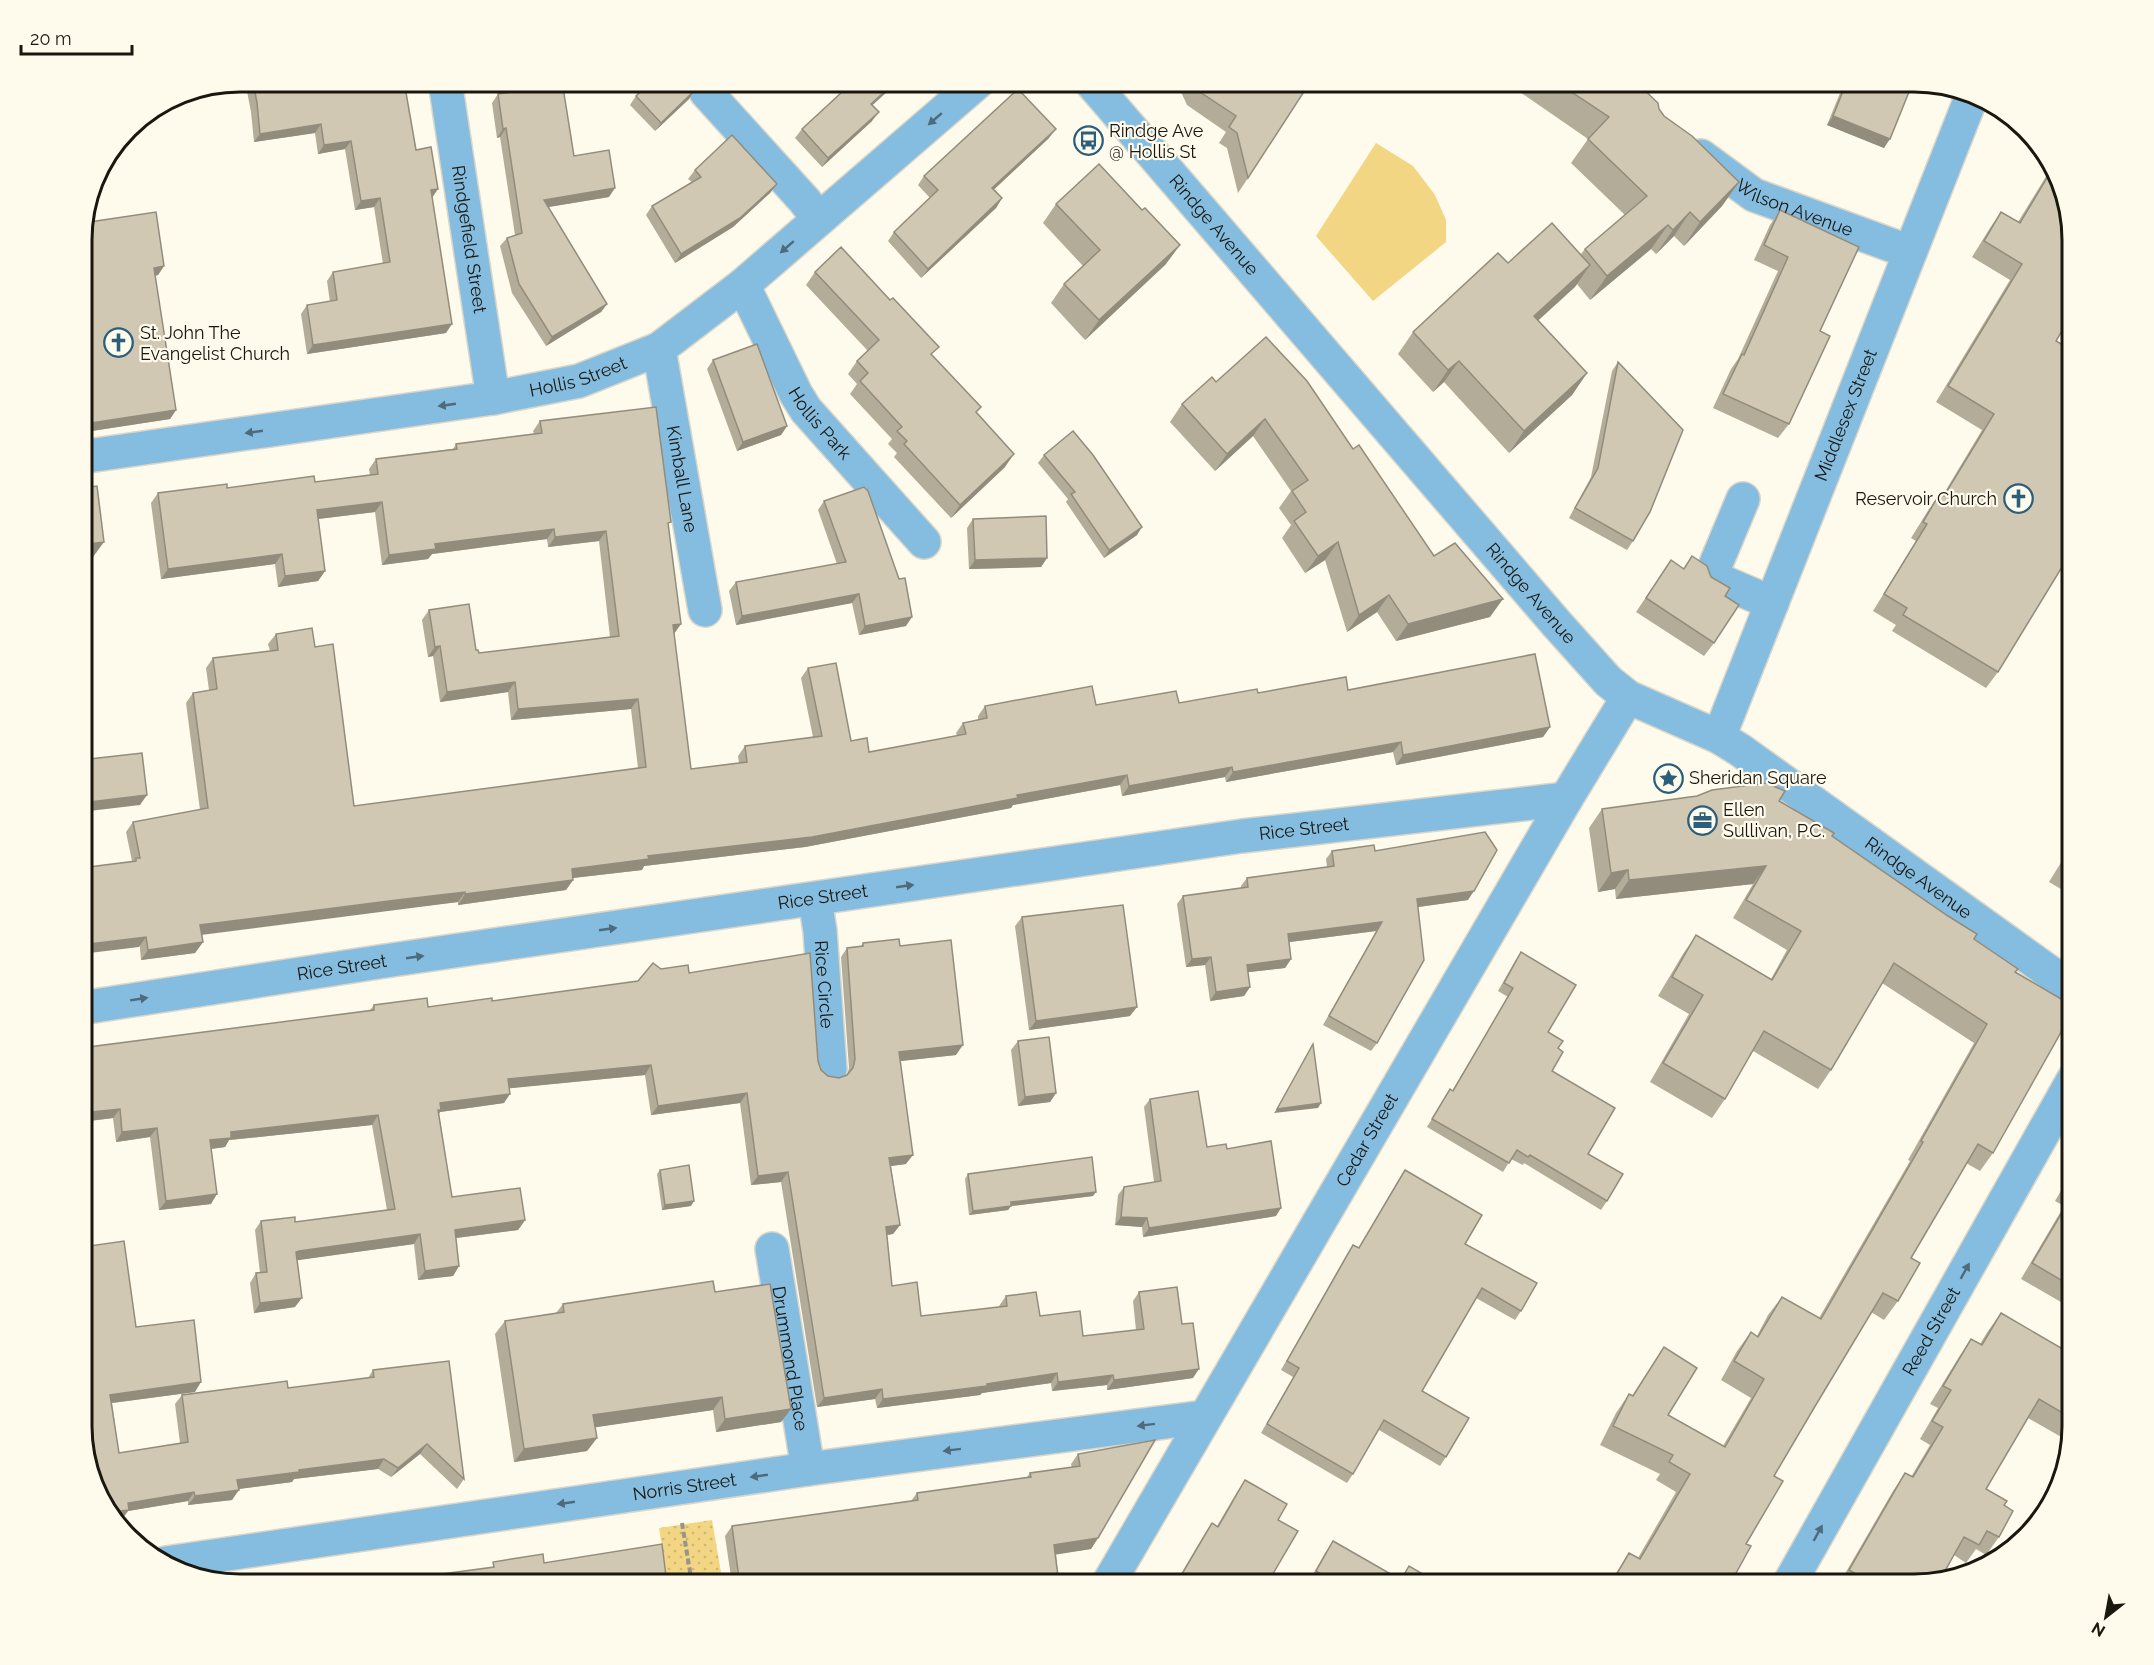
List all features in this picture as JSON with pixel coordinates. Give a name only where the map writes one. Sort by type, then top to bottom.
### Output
[{"type":"street","name":"Rindgefield Street","points":[[447,92],[493,398]]},
{"type":"street","points":[[706,92],[819,219]]},
{"type":"street","name":"Hollis Street","points":[[92,455],[493,398],[579,381],[659,349],[743,285],[966,92]]},
{"type":"street","name":"Rindge Avenue","points":[[1099,92],[1608,681],[1628,697],[1719,737],[1740,750],[2062,981]]},
{"type":"street","name":"Middlesex Street","points":[[1719,737],[1969,102]]},
{"type":"street","name":"Wilson Avenue","points":[[1678,139],[1754,195],[1910,252]]},
{"type":"street","name":"Hollis Park","points":[[743,285],[806,410],[924,542]]},
{"type":"street","name":"Kimball Lane","points":[[659,349],[705,610]]},
{"type":"street","points":[[1743,499],[1714,566],[1716,579],[1772,603]]},
{"type":"street","name":"Cedar Street","points":[[1114,1574],[1566,799],[1628,697]]},
{"type":"street","name":"Rice Street","points":[[92,1006],[1242,836],[1566,799]]},
{"type":"street","name":"Rice Circle","points":[[815,899],[820,931],[830,1069]]},
{"type":"street","name":"Reed Street","points":[[1795,1574],[2062,1100]]},
{"type":"street","name":"Drummond Place","points":[[772,1249],[808,1468]]},
{"type":"street","name":"Norris Street","points":[[181,1561],[808,1468],[1204,1418]]},
{"type":"path","points":[[681,1520],[690,1574]]},
{"type":"shaded area","points":[[1376,143],[1413,166],[1435,195],[1446,220],[1446,242],[1373,301],[1316,236]]},
{"type":"shaded area","points":[[712,1520],[721,1574],[666,1574],[659,1528]]},
{"type":"building","points":[[255,92],[406,92],[416,150],[431,147],[438,189],[431,190],[452,324],[313,345],[307,305],[337,300],[333,272],[390,262],[380,198],[361,201],[351,141],[324,145],[321,124],[260,134]]},
{"type":"building","points":[[564,92],[574,156],[609,150],[615,188],[544,200],[607,304],[552,337],[519,284],[507,238],[522,233],[506,128],[503,129],[498,94]]},
{"type":"building","points":[[640,92],[693,92],[661,123],[636,96]]},
{"type":"building","points":[[842,92],[884,92],[871,104],[879,112],[828,158],[802,129]]},
{"type":"building","points":[[1015,92],[1021,92],[1056,129],[992,188],[1002,198],[928,269],[894,232],[938,190],[924,176]]},
{"type":"building","points":[[1200,92],[1304,92],[1248,178],[1237,133],[1229,127],[1236,116]]},
{"type":"building","points":[[1572,92],[1646,92],[1658,103],[1664,116],[1692,136],[1739,182],[1700,222],[1690,212],[1673,230],[1668,225],[1607,276],[1585,249],[1647,196],[1588,139],[1609,117]]},
{"type":"building","points":[[1843,92],[1909,92],[1890,139],[1833,116]]},
{"type":"building","points":[[732,135],[777,184],[740,218],[681,254],[652,206],[701,177],[695,170]]},
{"type":"building","points":[[1099,164],[1142,210],[1145,208],[1180,245],[1099,320],[1064,284],[1100,250],[1056,204]]},
{"type":"building","name":"Reservoir Church","points":[[2048,176],[2060,211],[2062,240],[2062,331],[2056,341],[2062,345],[2062,567],[1998,672],[1903,615],[1907,608],[1884,594],[1927,524],[1923,522],[1940,493],[1944,496],[1994,414],[1948,386],[2022,264],[1984,241],[2001,212],[2020,223]]},
{"type":"building","points":[[1780,210],[1859,247],[1820,331],[1830,336],[1789,424],[1723,394],[1742,354],[1744,355],[1788,257],[1764,245]]},
{"type":"building","name":"St. John The Evangelist Church","points":[[156,212],[164,266],[154,268],[176,410],[92,423],[93,222]]},
{"type":"building","points":[[1552,223],[1590,265],[1534,316],[1587,373],[1524,431],[1459,361],[1448,370],[1413,332],[1498,253],[1508,263]]},
{"type":"building","points":[[841,247],[890,300],[893,298],[939,347],[931,354],[981,407],[976,412],[1014,454],[960,505],[904,444],[907,441],[897,431],[902,427],[860,381],[868,373],[857,361],[879,340],[815,272]]},
{"type":"building","points":[[1266,337],[1307,381],[1353,449],[1359,445],[1434,556],[1455,543],[1503,599],[1408,624],[1389,595],[1359,615],[1338,542],[1318,556],[1294,521],[1306,512],[1292,491],[1308,480],[1265,419],[1227,454],[1182,404],[1212,377],[1216,382]]},
{"type":"building","points":[[757,344],[787,426],[743,442],[713,360]]},
{"type":"building","points":[[1618,362],[1683,430],[1650,512],[1633,541],[1575,508],[1598,468]]},
{"type":"building","points":[[656,407],[681,624],[673,625],[691,769],[747,762],[745,746],[822,736],[808,668],[836,663],[851,741],[867,738],[869,752],[966,734],[963,723],[987,718],[985,706],[1092,686],[1096,705],[1176,691],[1179,703],[1257,689],[1258,693],[1346,677],[1348,690],[1535,654],[1550,727],[1403,755],[1401,742],[1233,772],[1232,767],[1129,786],[1127,775],[812,837],[648,856],[649,859],[572,869],[573,880],[200,925],[203,942],[148,950],[146,937],[92,944],[92,867],[136,861],[136,858],[140,858],[133,822],[208,808],[193,693],[217,689],[213,658],[278,650],[276,634],[312,628],[315,647],[333,644],[354,806],[646,767],[638,699],[518,709],[515,682],[447,692],[440,646],[435,647],[429,610],[469,604],[476,650],[479,653],[619,636],[606,531],[555,537],[554,529],[435,544],[436,549],[389,555],[382,502],[317,510],[325,571],[285,576],[282,554],[168,569],[158,493],[227,484],[227,488],[314,476],[315,482],[378,474],[376,459],[457,449],[456,444],[542,433],[540,421]]},
{"type":"building","points":[[1073,431],[1093,455],[1142,527],[1109,550],[1071,494],[1075,492],[1044,455]]},
{"type":"building","points":[[97,486],[104,542],[92,544],[92,487]]},
{"type":"building","points":[[864,487],[868,491],[899,579],[905,578],[912,617],[865,626],[859,594],[742,616],[736,582],[846,562],[824,501]]},
{"type":"building","points":[[1046,516],[1047,558],[975,560],[973,519]]},
{"type":"building","points":[[1692,556],[1707,566],[1711,577],[1730,588],[1725,596],[1739,605],[1714,643],[1646,598],[1671,560],[1684,569]]},
{"type":"building","points":[[142,753],[147,795],[92,802],[92,759]]},
{"type":"building","points":[[1766,783],[1785,791],[1779,801],[1834,833],[1832,836],[1977,934],[1974,939],[2018,969],[2015,972],[2062,1000],[2062,1031],[1993,1153],[1978,1144],[1911,1258],[1920,1263],[1898,1301],[1883,1293],[1774,1476],[1783,1481],[1746,1544],[1751,1546],[1736,1574],[1617,1574],[1629,1553],[1640,1559],[1690,1474],[1669,1462],[1673,1455],[1613,1426],[1629,1394],[1633,1396],[1664,1347],[1697,1368],[1668,1415],[1725,1447],[1764,1379],[1734,1361],[1751,1332],[1758,1337],[1782,1297],[1821,1319],[1923,1142],[1921,1141],[1987,1024],[1894,963],[1831,1070],[1764,1031],[1725,1099],[1663,1063],[1703,995],[1672,977],[1696,935],[1772,980],[1801,931],[1746,900],[1766,866],[1629,880],[1628,870],[1611,873],[1602,809],[1697,796],[1712,790]]},
{"type":"building","points":[[1485,832],[1497,850],[1474,891],[1417,899],[1424,960],[1377,1043],[1329,1016],[1382,922],[1288,934],[1291,959],[1247,965],[1250,987],[1216,992],[1211,957],[1192,959],[1183,896],[1248,887],[1247,878],[1334,866],[1332,851],[1374,845],[1375,851]]},
{"type":"building","points":[[1123,905],[1137,1007],[1036,1021],[1022,917]]},
{"type":"building","points":[[899,939],[900,946],[951,940],[963,1045],[899,1052],[913,1155],[889,1158],[900,1225],[886,1227],[892,1286],[917,1282],[921,1316],[1007,1306],[1006,1296],[1036,1292],[1040,1316],[1080,1311],[1083,1336],[1144,1329],[1139,1292],[1177,1287],[1182,1324],[1193,1323],[1199,1369],[1114,1380],[1113,1375],[1058,1382],[1057,1373],[987,1384],[987,1386],[883,1399],[882,1389],[824,1398],[788,1172],[758,1176],[747,1093],[658,1106],[651,1065],[508,1079],[510,1094],[440,1103],[441,1110],[438,1110],[452,1197],[520,1188],[525,1220],[455,1230],[459,1266],[425,1271],[420,1234],[299,1251],[296,1252],[302,1298],[260,1303],[256,1273],[267,1272],[261,1221],[295,1217],[295,1222],[395,1209],[378,1115],[231,1132],[231,1138],[210,1140],[217,1194],[166,1201],[157,1128],[122,1132],[120,1109],[92,1112],[92,1047],[374,1010],[374,1005],[427,998],[428,1007],[492,998],[492,1001],[638,981],[653,963],[661,969],[688,965],[689,973],[810,953],[818,1061],[821,1070],[828,1076],[839,1078],[847,1075],[853,1068],[855,1059],[847,948],[863,946],[863,943]]},
{"type":"building","points":[[1521,952],[1576,985],[1548,1032],[1563,1041],[1558,1048],[1563,1052],[1552,1071],[1615,1108],[1588,1154],[1623,1174],[1607,1201],[1530,1155],[1528,1157],[1517,1150],[1509,1163],[1432,1119],[1450,1089],[1453,1091],[1513,988],[1504,983]]},
{"type":"building","points":[[1049,1037],[1056,1093],[1025,1097],[1018,1041]]},
{"type":"building","points":[[1313,1044],[1321,1103],[1277,1109]]},
{"type":"building","points":[[1198,1091],[1207,1147],[1226,1144],[1227,1149],[1271,1141],[1281,1208],[1149,1228],[1147,1218],[1121,1217],[1124,1187],[1161,1181],[1150,1099]]},
{"type":"building","points":[[1092,1157],[1096,1192],[1011,1202],[1011,1206],[973,1211],[968,1174]]},
{"type":"building","points":[[689,1165],[694,1201],[665,1205],[660,1170]]},
{"type":"building","points":[[1405,1170],[1482,1215],[1465,1244],[1537,1283],[1521,1311],[1482,1288],[1422,1391],[1469,1418],[1446,1457],[1384,1420],[1353,1474],[1267,1424],[1299,1368],[1287,1361],[1353,1245],[1359,1248]]},
{"type":"building","points":[[2062,1213],[2062,1281],[2032,1263]]},
{"type":"building","points":[[124,1241],[136,1327],[194,1320],[201,1382],[110,1395],[119,1453],[188,1442],[182,1395],[287,1381],[288,1388],[374,1377],[373,1370],[449,1361],[464,1479],[427,1444],[398,1468],[384,1459],[299,1470],[299,1472],[237,1480],[239,1490],[195,1496],[194,1492],[128,1503],[129,1510],[119,1511],[116,1508],[99,1473],[94,1454],[92,1435],[92,1246]]},
{"type":"building","points":[[713,1281],[715,1292],[770,1284],[791,1409],[725,1419],[722,1397],[593,1415],[597,1438],[524,1449],[505,1321],[564,1312],[563,1304]]},
{"type":"building","points":[[2001,1313],[2062,1349],[2062,1413],[2039,1399],[1986,1489],[2007,1501],[2004,1505],[2013,1511],[1999,1537],[1987,1531],[1979,1545],[1964,1537],[1943,1571],[1914,1574],[1856,1574],[1849,1570],[1905,1473],[1913,1477],[1943,1427],[1932,1421],[1951,1390],[1943,1386],[1971,1339],[1982,1345]]},
{"type":"building","points":[[1155,1440],[1098,1538],[1054,1545],[1058,1574],[738,1574],[732,1526],[918,1500],[917,1493],[1031,1477],[1030,1473],[1080,1466],[1078,1454]]},
{"type":"building","points":[[1245,1480],[1287,1504],[1278,1520],[1298,1531],[1273,1574],[1182,1574],[1212,1523],[1218,1527]]},
{"type":"building","points":[[1333,1541],[1391,1574],[1321,1574],[1316,1571]]},
{"type":"building","points":[[662,1544],[666,1574],[442,1574],[494,1567],[493,1562],[543,1554],[544,1563]]},
{"type":"building","points":[[1409,1566],[1423,1574],[1404,1574]]},
{"type":"place","name":"Rindge Ave @ Hollis St","points":[[1088,141]]},
{"type":"place","name":"St. John The Evangelist Church","points":[[119,343]]},
{"type":"place","name":"Reservoir Church","points":[[2018,499]]},
{"type":"place","name":"Sheridan Square","points":[[1668,778]]},
{"type":"place","name":"Ellen Sullivan, P.C.","points":[[1702,820]]}]
